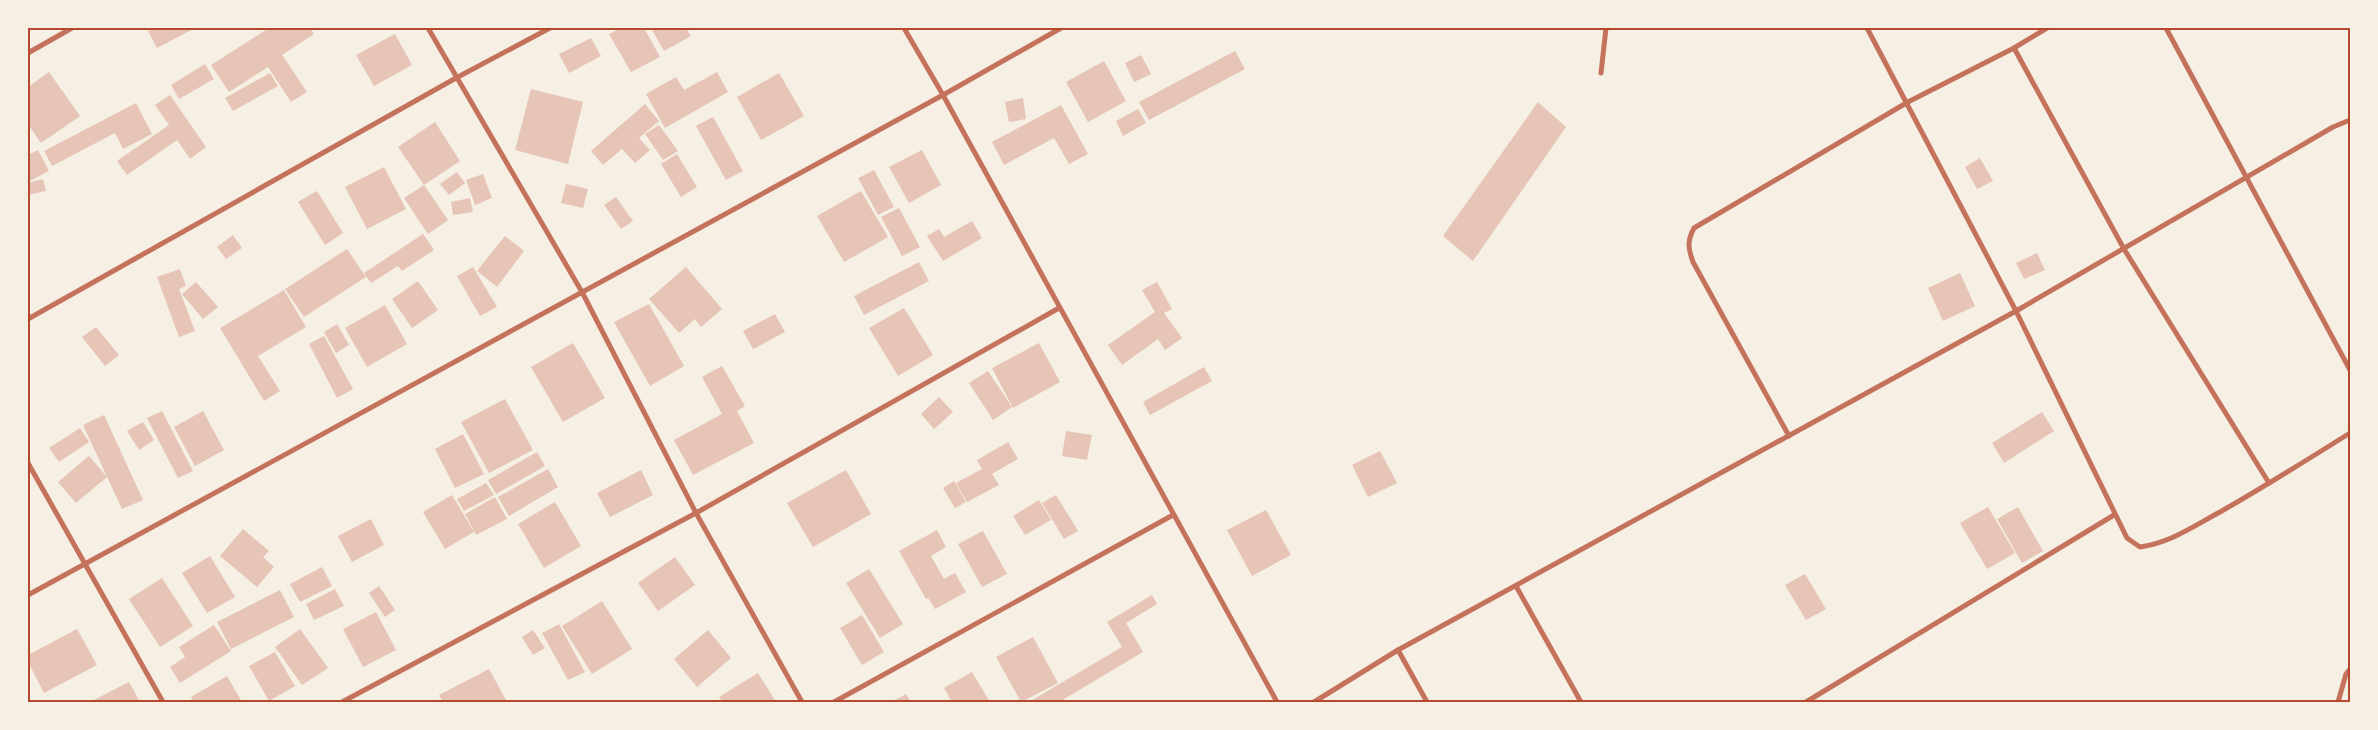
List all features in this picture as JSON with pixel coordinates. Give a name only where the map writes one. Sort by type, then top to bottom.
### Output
[{"type":"street","points":[[28,52],[72,28]]},
{"type":"street","points":[[428,28],[582,292],[696,513],[802,702]]},
{"type":"street","points":[[28,319],[456,78],[550,28]]},
{"type":"street","points":[[904,28],[943,95],[1277,702]]},
{"type":"street","points":[[28,595],[943,95],[1061,28]]},
{"type":"street","points":[[1601,73],[1606,28]]},
{"type":"street","points":[[1867,28],[1908,102],[2016,311],[2114,515],[2127,538],[2140,547],[2152,545],[2176,536],[2270,484],[2350,433]]},
{"type":"street","points":[[1789,436],[1693,262],[1687,248],[1689,237],[1694,228],[1908,102],[2014,48],[2047,28]]},
{"type":"street","points":[[2166,28],[2248,177],[2350,370]]},
{"type":"street","points":[[2014,48],[2124,249],[2270,484]]},
{"type":"street","points":[[1314,702],[1398,650],[2016,311],[2333,127],[2350,120]]},
{"type":"street","points":[[342,702],[696,513],[1059,308]]},
{"type":"street","points":[[28,462],[86,562],[163,702]]},
{"type":"street","points":[[834,702],[1173,515]]},
{"type":"street","points":[[1806,702],[2114,515]]},
{"type":"street","points":[[1516,586],[1581,702]]},
{"type":"street","points":[[1398,650],[1427,702]]},
{"type":"street","points":[[2338,702],[2346,674],[2350,669]]},
{"type":"building","points":[[154,28],[195,28],[157,48],[148,31]]},
{"type":"building","points":[[269,28],[310,28],[314,34],[282,55],[307,92],[291,102],[268,67],[229,92],[211,65]]},
{"type":"building","points":[[621,28],[644,28],[660,57],[631,72],[609,34]]},
{"type":"building","points":[[651,28],[686,28],[691,36],[664,51]]},
{"type":"building","points":[[395,34],[412,65],[374,86],[356,55]]},
{"type":"building","points":[[591,38],[601,56],[569,73],[559,54]]},
{"type":"building","points":[[1235,51],[1245,69],[1149,120],[1139,102]]},
{"type":"building","points":[[1141,55],[1151,74],[1134,82],[1125,63]]},
{"type":"building","points":[[1104,61],[1126,101],[1088,122],[1066,82]]},
{"type":"building","points":[[205,64],[214,79],[179,99],[171,85]]},
{"type":"building","points":[[49,72],[80,116],[41,143],[28,124],[28,87]]},
{"type":"building","points":[[717,72],[728,92],[665,128],[646,94],[676,77],[684,90]]},
{"type":"building","points":[[270,73],[278,86],[233,111],[225,98]]},
{"type":"building","points":[[779,73],[804,116],[761,140],[737,97]]},
{"type":"building","points":[[531,89],[583,102],[568,164],[515,150]]},
{"type":"building","points":[[170,95],[206,147],[190,159],[177,140],[127,175],[117,161],[169,125],[155,105]]},
{"type":"building","points":[[1023,98],[1026,119],[1009,122],[1005,102]]},
{"type":"building","points":[[1538,102],[1566,127],[1473,261],[1443,236]]},
{"type":"building","points":[[136,103],[152,134],[123,149],[115,133],[52,166],[44,151]]},
{"type":"building","points":[[645,104],[659,121],[639,138],[650,150],[635,163],[622,149],[603,165],[591,151]]},
{"type":"building","points":[[1061,105],[1088,154],[1069,164],[1054,138],[1004,165],[992,142]]},
{"type":"building","points":[[1138,109],[1146,123],[1123,136],[1116,121]]},
{"type":"building","points":[[713,117],[743,171],[726,180],[696,126]]},
{"type":"building","points":[[435,122],[460,161],[424,185],[398,147]]},
{"type":"building","points":[[659,125],[678,151],[663,160],[645,134]]},
{"type":"building","points":[[38,150],[49,171],[28,182],[28,155]]},
{"type":"building","points":[[922,150],[941,185],[909,203],[889,167]]},
{"type":"building","points":[[677,154],[697,187],[681,197],[661,164]]},
{"type":"building","points":[[1980,158],[1993,181],[1977,189],[1965,167]]},
{"type":"building","points":[[384,167],[406,209],[367,229],[345,187]]},
{"type":"building","points":[[874,170],[894,207],[878,215],[858,178]]},
{"type":"building","points":[[457,172],[465,183],[449,195],[440,184]]},
{"type":"building","points":[[483,174],[492,198],[475,205],[466,180]]},
{"type":"building","points":[[43,179],[46,191],[28,195],[28,183]]},
{"type":"building","points":[[566,184],[588,189],[583,208],[561,203]]},
{"type":"building","points":[[424,185],[448,220],[428,234],[404,198]]},
{"type":"building","points":[[317,191],[343,233],[325,245],[298,202]]},
{"type":"building","points":[[861,191],[888,237],[844,262],[817,216]]},
{"type":"building","points":[[616,197],[633,221],[621,229],[604,205]]},
{"type":"building","points":[[470,198],[473,212],[453,215],[451,202]]},
{"type":"building","points":[[899,208],[920,247],[902,256],[881,217]]},
{"type":"building","points":[[972,221],[982,238],[943,261],[927,236],[939,229],[944,237]]},
{"type":"building","points":[[423,234],[434,250],[402,271],[398,266],[371,283],[364,273]]},
{"type":"building","points":[[233,235],[242,248],[226,259],[217,247]]},
{"type":"building","points":[[505,236],[524,251],[497,287],[477,271]]},
{"type":"building","points":[[347,249],[366,277],[304,317],[285,289]]},
{"type":"building","points":[[2037,253],[2045,270],[2024,279],[2016,263]]},
{"type":"building","points":[[919,262],[929,281],[864,315],[854,296]]},
{"type":"building","points":[[473,267],[497,307],[480,316],[457,276]]},
{"type":"building","points":[[686,267],[722,309],[701,327],[695,319],[679,333],[649,299]]},
{"type":"building","points":[[180,269],[186,286],[179,289],[195,331],[179,337],[157,277]]},
{"type":"building","points":[[1960,273],[1975,306],[1943,321],[1928,288]]},
{"type":"building","points":[[418,281],[438,310],[412,328],[392,299]]},
{"type":"building","points":[[196,282],[218,307],[203,319],[182,294]]},
{"type":"building","points":[[1157,282],[1172,309],[1164,313],[1182,338],[1165,350],[1158,339],[1122,365],[1108,345],[1155,312],[1142,290]]},
{"type":"building","points":[[284,290],[306,327],[258,356],[280,391],[264,401],[220,328]]},
{"type":"building","points":[[649,304],[684,366],[650,386],[614,322]]},
{"type":"building","points":[[385,305],[407,344],[367,367],[345,328]]},
{"type":"building","points":[[904,308],[933,355],[898,376],[869,328]]},
{"type":"building","points":[[775,314],[785,332],[753,349],[743,331]]},
{"type":"building","points":[[337,324],[349,345],[336,353],[324,332]]},
{"type":"building","points":[[96,327],[119,355],[105,366],[82,337]]},
{"type":"building","points":[[324,336],[353,389],[337,398],[309,344]]},
{"type":"building","points":[[573,343],[605,398],[563,422],[531,367]]},
{"type":"building","points":[[1039,343],[1060,382],[1013,408],[992,368]]},
{"type":"building","points":[[722,366],[745,406],[737,411],[754,443],[693,475],[674,440],[722,414],[702,377]]},
{"type":"building","points":[[1204,367],[1212,381],[1150,415],[1143,402]]},
{"type":"building","points":[[988,371],[1012,407],[993,420],[969,383]]},
{"type":"building","points":[[939,397],[953,412],[934,429],[921,414]]},
{"type":"building","points":[[505,399],[533,450],[489,473],[461,422]]},
{"type":"building","points":[[162,411],[193,471],[178,478],[147,418]]},
{"type":"building","points":[[203,411],[224,450],[195,466],[174,427]]},
{"type":"building","points":[[2042,412],[2054,431],[2004,463],[1992,443]]},
{"type":"building","points":[[104,415],[143,500],[122,509],[83,425]]},
{"type":"building","points":[[143,422],[154,440],[139,450],[127,431]]},
{"type":"building","points":[[80,428],[89,442],[59,462],[49,448]]},
{"type":"building","points":[[1066,431],[1092,435],[1087,460],[1062,456]]},
{"type":"building","points":[[463,434],[484,474],[455,488],[435,449]]},
{"type":"building","points":[[1008,442],[1018,459],[992,474],[999,485],[967,502],[956,483],[982,469],[977,460]]},
{"type":"building","points":[[1380,451],[1397,483],[1368,497],[1352,465]]},
{"type":"building","points":[[537,452],[545,466],[496,494],[488,480]]},
{"type":"building","points":[[89,456],[107,477],[76,503],[58,482]]},
{"type":"building","points":[[548,469],[558,487],[509,516],[498,497]]},
{"type":"building","points":[[641,470],[653,495],[610,517],[597,493]]},
{"type":"building","points":[[846,470],[871,514],[813,547],[787,503]]},
{"type":"building","points":[[954,481],[966,502],[955,508],[943,488]]},
{"type":"building","points":[[486,483],[494,495],[464,511],[457,499]]},
{"type":"building","points":[[452,495],[474,532],[445,549],[423,512]]},
{"type":"building","points":[[1056,495],[1078,531],[1064,539],[1042,503]]},
{"type":"building","points":[[495,497],[507,519],[476,535],[465,514]]},
{"type":"building","points":[[1039,500],[1051,520],[1025,535],[1013,516]]},
{"type":"building","points":[[555,502],[581,546],[544,568],[518,524]]},
{"type":"building","points":[[1988,507],[2015,553],[1987,569],[1960,523]]},
{"type":"building","points":[[2018,507],[2043,551],[2022,563],[1997,519]]},
{"type":"building","points":[[1266,510],[1291,555],[1252,576],[1227,530]]},
{"type":"building","points":[[371,519],[384,545],[352,562],[338,536]]},
{"type":"building","points":[[243,529],[269,551],[263,557],[274,567],[257,587],[220,556]]},
{"type":"building","points":[[937,530],[946,547],[931,556],[944,579],[955,573],[966,592],[935,609],[928,598],[926,599],[899,551]]},
{"type":"building","points":[[983,531],[1007,574],[982,587],[958,544]]},
{"type":"building","points":[[210,556],[235,597],[207,613],[182,573]]},
{"type":"building","points":[[675,557],[695,585],[658,611],[638,583]]},
{"type":"building","points":[[322,567],[332,586],[300,602],[290,584]]},
{"type":"building","points":[[869,569],[903,624],[880,638],[846,583]]},
{"type":"building","points":[[1805,574],[1826,609],[1806,620],[1785,585]]},
{"type":"building","points":[[162,578],[193,626],[160,647],[129,599]]},
{"type":"building","points":[[379,586],[395,610],[385,617],[369,593]]},
{"type":"building","points":[[335,589],[344,606],[314,620],[306,604]]},
{"type":"building","points":[[280,590],[294,617],[231,649],[217,622]]},
{"type":"building","points":[[1152,595],[1157,604],[1126,623],[1143,652],[1059,702],[1029,702],[1122,647],[1107,622]]},
{"type":"building","points":[[602,601],[632,649],[592,674],[562,626]]},
{"type":"building","points":[[376,612],[396,650],[363,667],[343,629]]},
{"type":"building","points":[[862,615],[884,652],[862,665],[840,628]]},
{"type":"building","points":[[559,624],[585,672],[568,680],[542,633]]},
{"type":"building","points":[[214,625],[231,651],[180,683],[170,667],[185,657],[179,647]]},
{"type":"building","points":[[77,629],[97,665],[44,693],[28,662],[28,655]]},
{"type":"building","points":[[300,629],[328,668],[302,685],[275,647]]},
{"type":"building","points":[[533,630],[545,648],[533,655],[522,637]]},
{"type":"building","points":[[708,630],[731,658],[697,687],[674,659]]},
{"type":"building","points":[[1033,637],[1058,683],[1021,702],[996,657]]},
{"type":"building","points":[[275,652],[295,686],[269,701],[249,666]]},
{"type":"building","points":[[489,669],[507,702],[443,702],[439,695]]},
{"type":"building","points":[[972,672],[990,702],[952,702],[944,688]]},
{"type":"building","points":[[758,673],[776,702],[723,702],[719,697]]},
{"type":"building","points":[[227,676],[242,702],[194,702],[191,697]]},
{"type":"building","points":[[129,682],[140,702],[90,702]]},
{"type":"building","points":[[906,694],[911,702],[892,702]]}]
